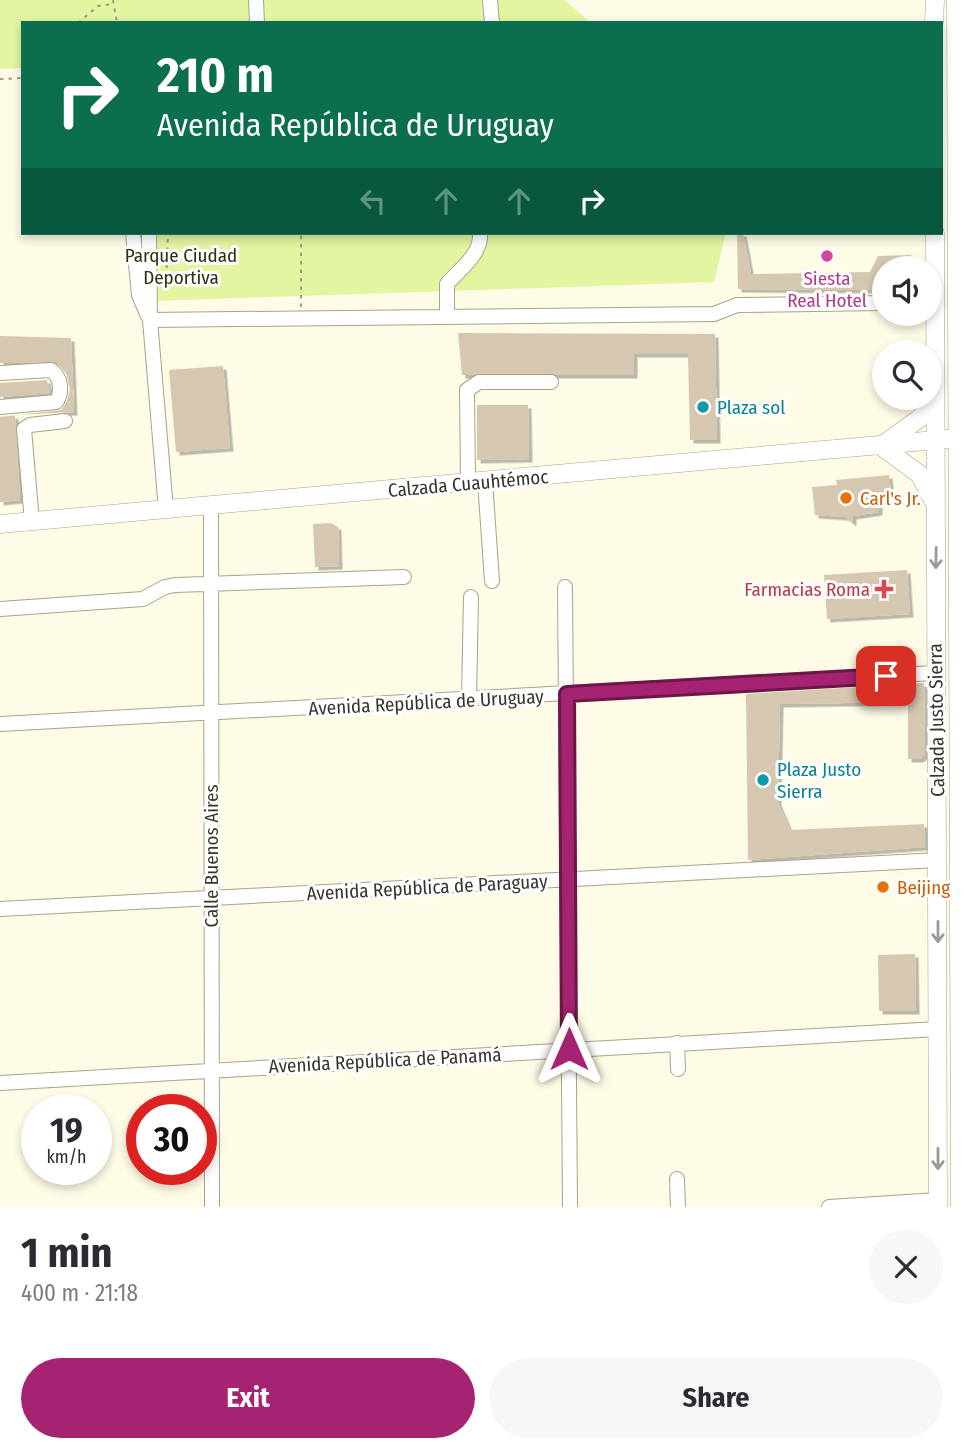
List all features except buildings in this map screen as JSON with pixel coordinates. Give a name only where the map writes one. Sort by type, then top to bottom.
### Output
[{"type":"main road","points":[[934,21],[935,0]]},
{"type":"main road","name":"Calzada Justo Sierra","points":[[956,0],[954,75],[961,169],[960,1207]]},
{"type":"main road","name":"Calzada Justo Sierra","points":[[934,256],[935,235]]},
{"type":"main road","points":[[927,410],[920,418],[881,446],[919,474],[937,507]]},
{"type":"main road","name":"Calzada Justo Sierra","points":[[935,410],[941,1205]]},
{"type":"main road","name":"Calzada Cuauhtémoc","points":[[0,524],[961,437]]},
{"type":"main road","points":[[935,673],[947,678],[950,684],[951,733],[960,741]]},
{"type":"main road","points":[[938,1029],[950,1049],[962,1053]]},
{"type":"street","points":[[256,0],[257,21]]},
{"type":"street","points":[[490,0],[492,21]]},
{"type":"street","points":[[134,235],[139,295],[150,320]]},
{"type":"street","points":[[149,235],[150,320],[166,510]]},
{"type":"street","points":[[447,317],[447,284],[477,251],[480,235]]},
{"type":"street","points":[[150,320],[714,314],[737,305],[872,303]]},
{"type":"street","points":[[0,373],[51,370],[59,380],[60,396],[56,402],[46,404],[0,407]]},
{"type":"street","points":[[492,581],[467,390],[479,382],[551,382]]},
{"type":"street","points":[[32,522],[24,429],[30,425],[65,421]]},
{"type":"street","name":"Calle Buenos Aires","points":[[211,504],[212,1207]]},
{"type":"street","points":[[0,609],[143,599],[164,587],[404,577]]},
{"type":"street","points":[[565,587],[570,1207]]},
{"type":"street","points":[[469,699],[471,597]]},
{"type":"street","name":"Avenida República de Uruguay","points":[[0,724],[935,673]]},
{"type":"street","name":"Avenida República de Paraguay","points":[[0,909],[938,860]]},
{"type":"street","name":"Avenida República de Panamá","points":[[0,1083],[938,1029]]},
{"type":"street","points":[[677,1044],[678,1069]]},
{"type":"street","points":[[677,1179],[678,1207]]},
{"type":"street","points":[[830,1207],[941,1205]]},
{"type":"path","points":[[80,21],[98,6],[113,2],[117,21]]},
{"type":"path","points":[[0,79],[21,78]]},
{"type":"path","points":[[166,285],[168,235]]},
{"type":"path","points":[[301,235],[301,318]]},
{"type":"green space","points":[[0,0],[564,0],[589,21],[21,21],[21,68],[0,69]]},
{"type":"green space","name":"Parque Ciudad Deportiva","points":[[144,235],[726,235],[714,282],[154,301]]},
{"type":"place","name":"Siesta Real Hotel","points":[[827,256]]},
{"type":"place","name":"Plaza sol","points":[[703,407]]},
{"type":"place","name":"Carl's Jr.","points":[[846,498]]},
{"type":"place","name":"Farmacias Roma","points":[[884,589]]},
{"type":"place","name":"Plaza Justo Sierra","points":[[763,780]]},
{"type":"place","name":"Beijing","points":[[883,887]]},
{"type":"route","points":[[569,1049],[567,694],[886,676]]}]
